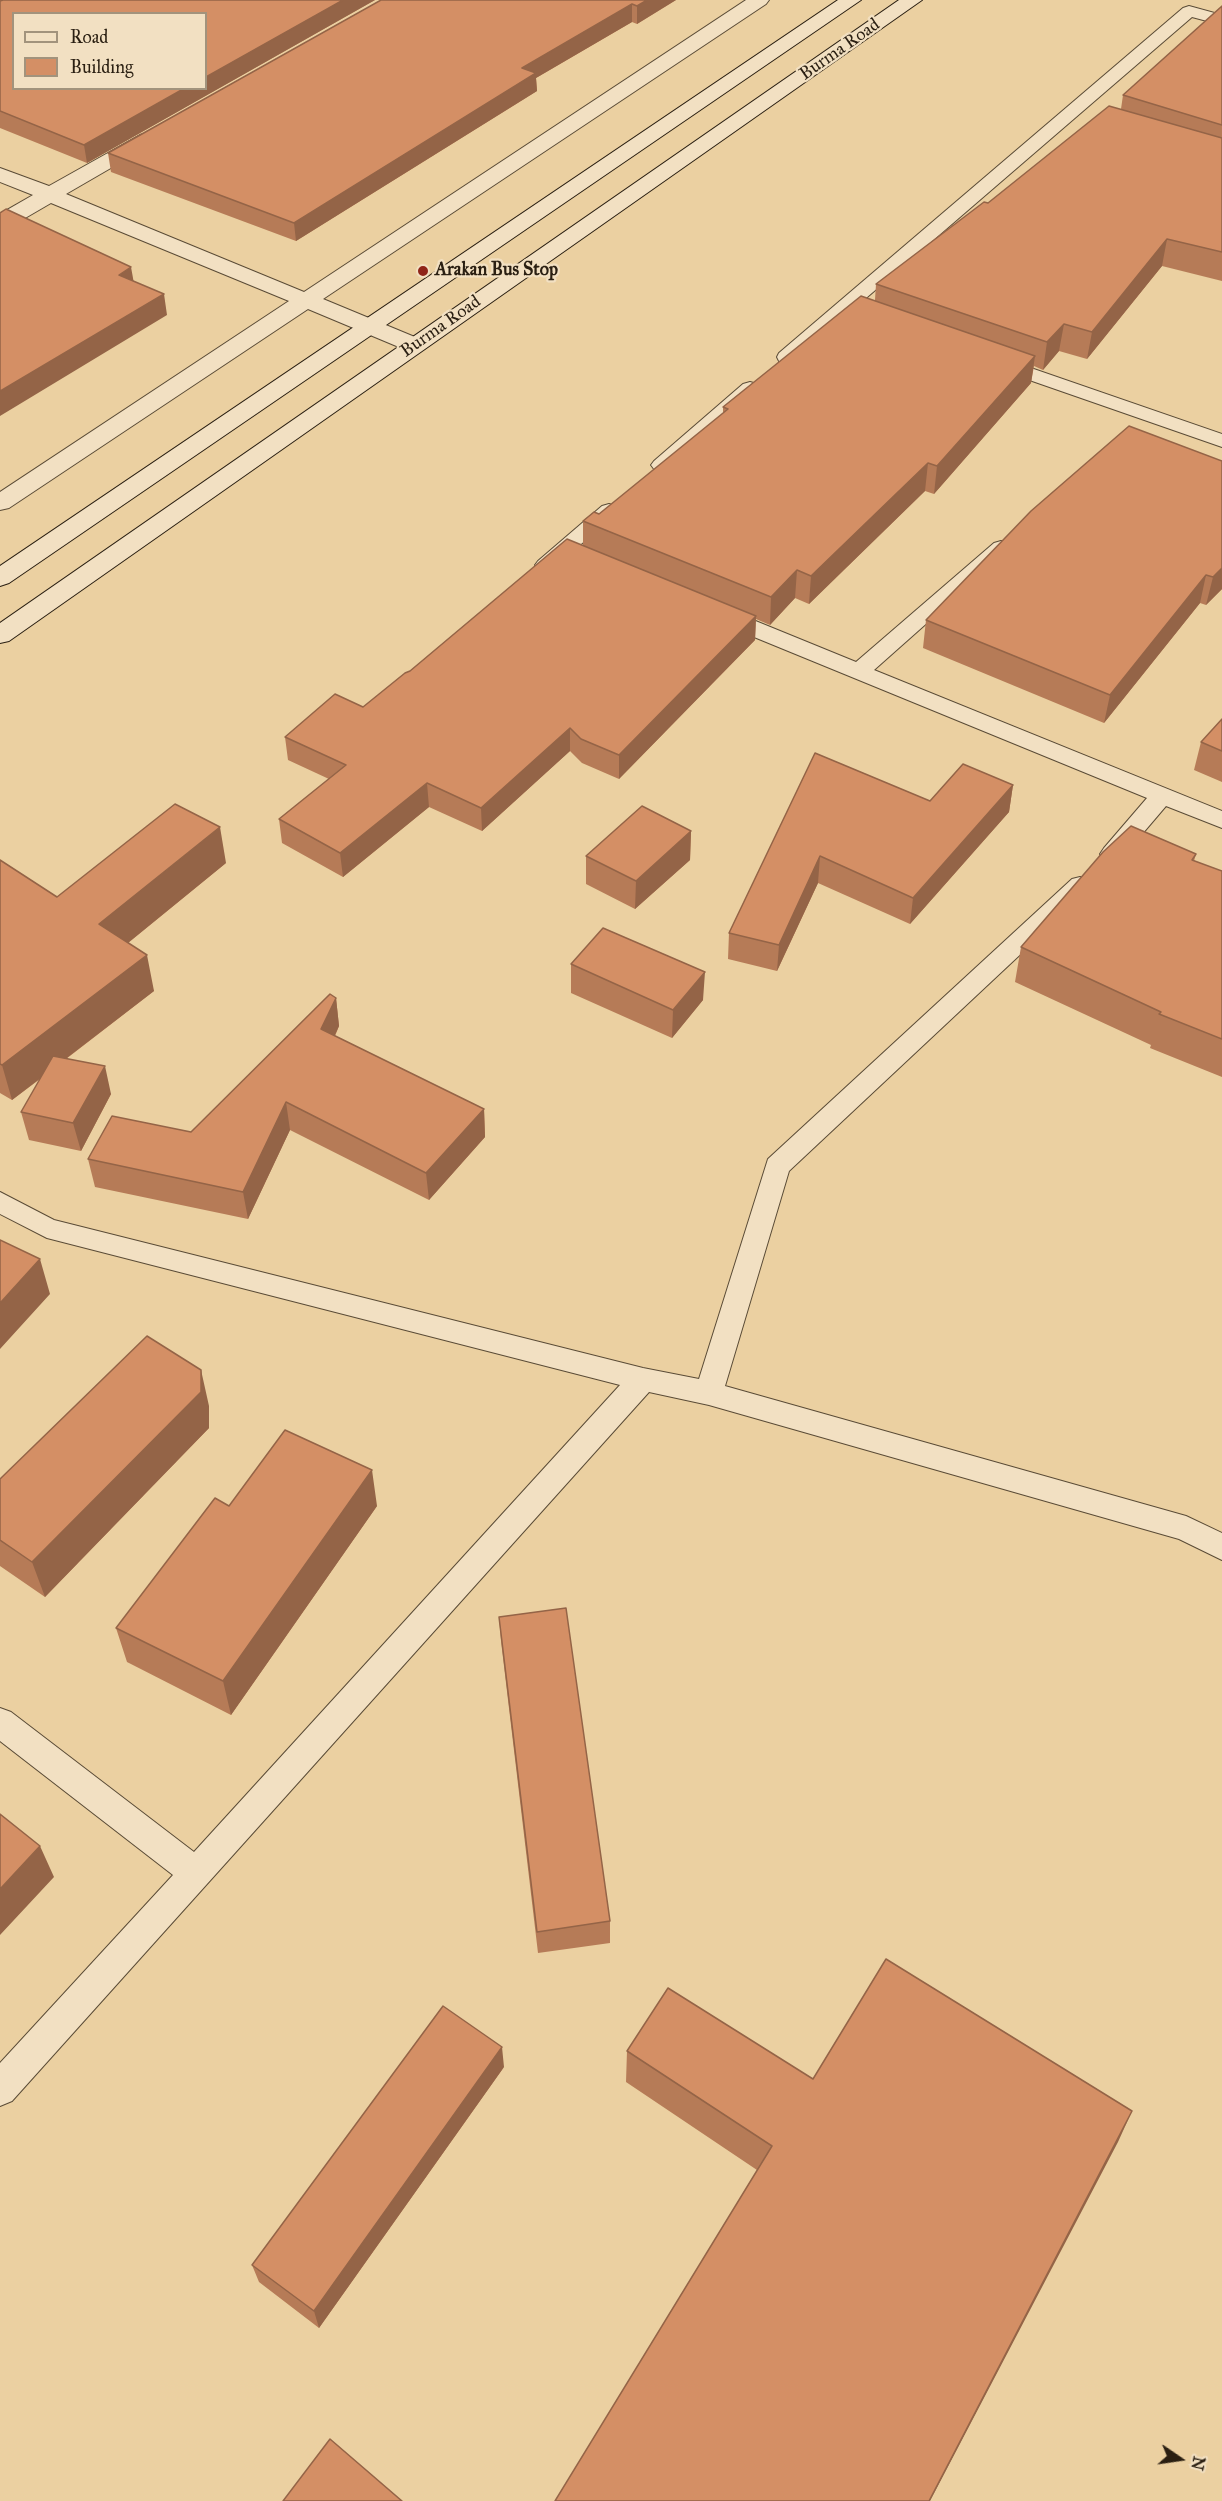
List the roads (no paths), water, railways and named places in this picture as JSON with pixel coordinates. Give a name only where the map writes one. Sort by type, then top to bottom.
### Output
[{"type":"main road","points":[[0,503],[759,0]]},
{"type":"main road","name":"Burma Road","points":[[0,578],[851,0]]},
{"type":"main road","name":"Burma Road","points":[[0,635],[912,0]]},
{"type":"main road","points":[[0,223],[164,129]]},
{"type":"main road","points":[[0,174],[414,345]]},
{"type":"lane","points":[[649,475],[1189,11],[1222,20]]},
{"type":"lane","points":[[1069,114],[1091,121]]},
{"type":"lane","points":[[843,309],[865,316]]},
{"type":"lane","points":[[986,358],[1222,441]]},
{"type":"lane","points":[[1133,431],[1151,416]]},
{"type":"lane","points":[[536,573],[623,498]]},
{"type":"lane","points":[[859,671],[1018,532]]},
{"type":"lane","points":[[562,550],[584,559]]},
{"type":"lane","points":[[705,609],[1222,820]]},
{"type":"lane","points":[[709,1393],[777,1166],[1108,859],[1162,796]]},
{"type":"lane","points":[[0,1202],[47,1228],[643,1379],[709,1393],[1186,1529],[1222,1547]]},
{"type":"lane","points":[[0,2089],[643,1379]]},
{"type":"lane","points":[[0,1722],[196,1873]]},
{"type":"place","name":"Arakan Bus Stop","points":[[423,271]]}]
